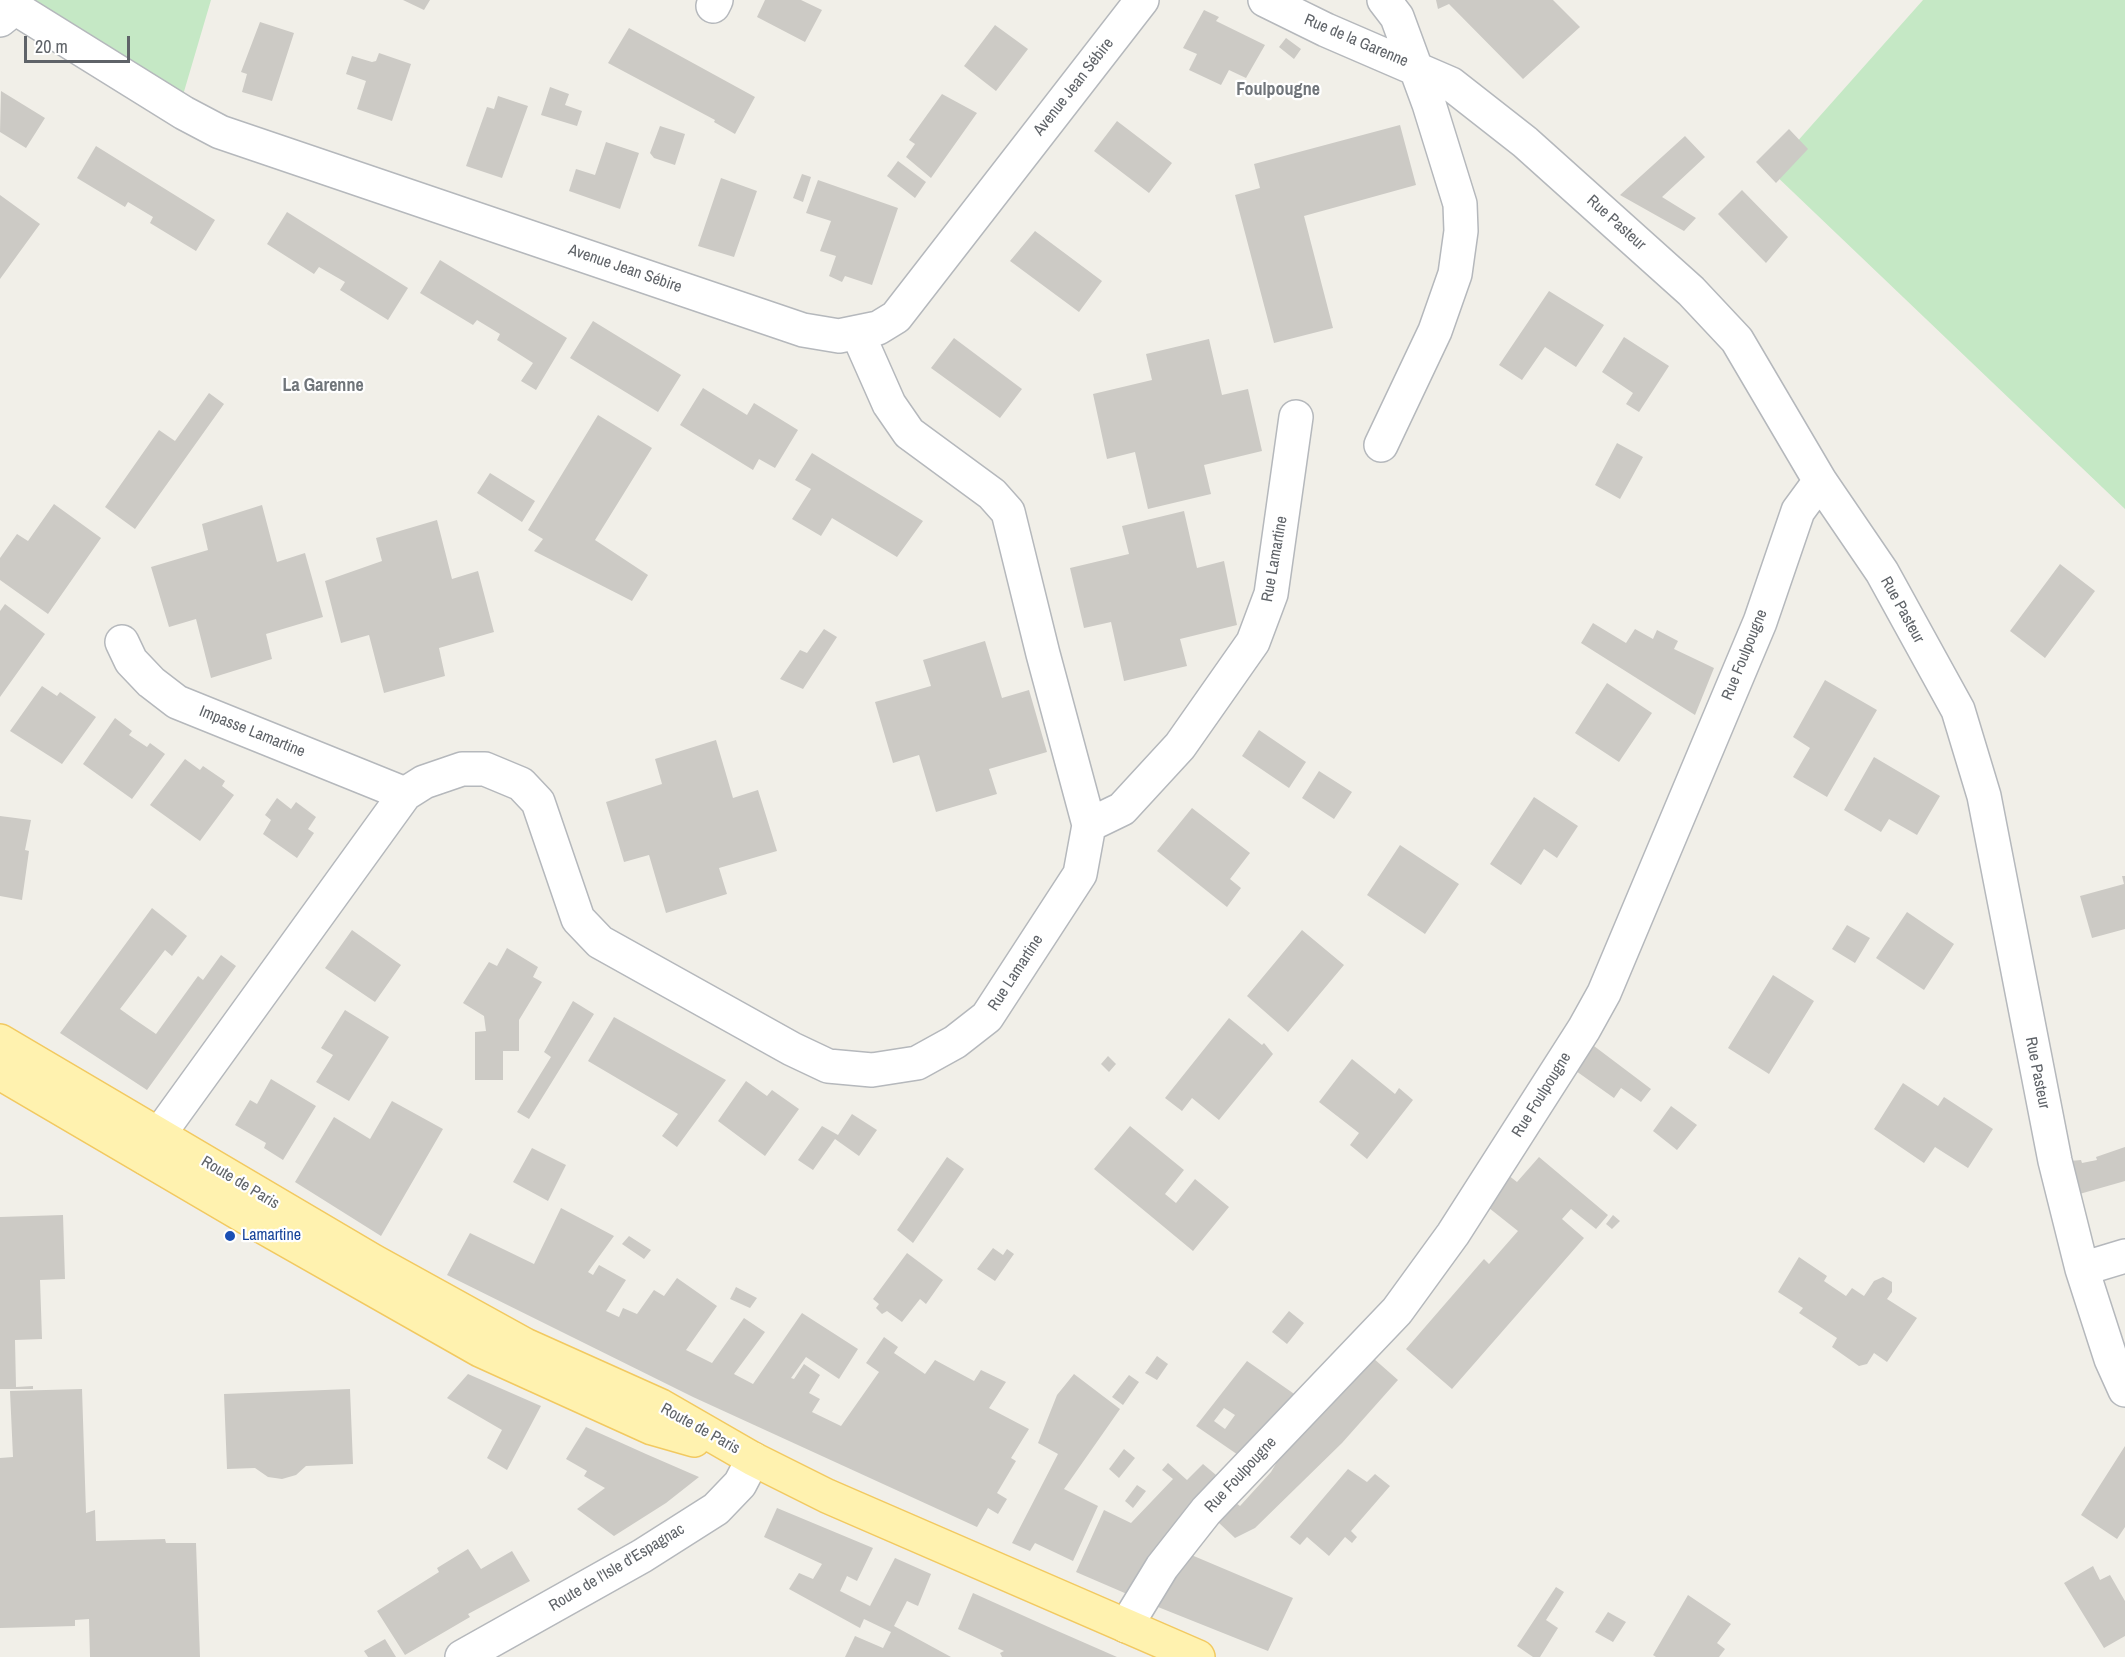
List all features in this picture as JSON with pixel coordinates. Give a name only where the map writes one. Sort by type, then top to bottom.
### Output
[{"type":"main road","name":"Route de Paris","points":[[0,1041],[153,1146],[407,1295],[525,1344],[661,1406],[753,1459],[827,1496],[1198,1657]]},
{"type":"main road","name":"Route de Paris","points":[[0,1073],[153,1146]]},
{"type":"street","name":"Avenue Jean Sébire","points":[[5,10],[220,132],[803,330],[839,336],[858,334],[878,328],[896,317],[1142,0]]},
{"type":"street","name":"Rue de la Garenne","points":[[1265,0],[1372,51],[1414,66]]},
{"type":"street","points":[[1381,445],[1435,331],[1455,274],[1461,231],[1460,204],[1430,104],[1400,24],[1384,0]]},
{"type":"street","name":"Rue Pasteur","points":[[1414,66],[1451,84],[1565,177],[1683,283],[1731,333],[1820,481],[1882,572],[1958,710],[1983,796],[2055,1161],[2082,1269],[2111,1359],[2125,1390]]},
{"type":"street","points":[[1443,150],[1451,130],[1462,118],[1483,110]]},
{"type":"street","points":[[858,334],[889,404],[909,433],[993,494],[1008,512],[1089,825]]},
{"type":"street","name":"Rue Lamartine","points":[[405,794],[424,782],[462,769],[485,769],[521,784],[538,802],[578,919],[600,942],[792,1049],[828,1066],[872,1070],[917,1063],[955,1042],[987,1017],[1080,874],[1089,825],[1122,809],[1180,746],[1253,642],[1271,594],[1296,417]]},
{"type":"street","name":"Rue Foulpougne","points":[[1126,1626],[1162,1567],[1206,1511],[1397,1311],[1453,1234],[1584,1029],[1604,993],[1760,622],[1798,511],[1820,481]]},
{"type":"street","name":"Impasse Lamartine","points":[[122,642],[131,661],[151,682],[177,702],[405,794]]},
{"type":"street","points":[[153,1146],[405,794]]},
{"type":"street","points":[[2082,1269],[2125,1256]]},
{"type":"street","name":"Route de l'Isle d'Espagnac","points":[[462,1657],[493,1650],[716,1509],[740,1484],[753,1459]]},
{"type":"green space","points":[[33,0],[211,0],[183,95]]},
{"type":"green space","points":[[1923,0],[2125,0],[2125,509],[1771,171]]},
{"type":"building","points":[[403,0],[430,0],[424,10]]},
{"type":"building","points":[[765,0],[801,0],[822,10],[805,42],[757,17]]},
{"type":"building","points":[[1436,0],[1553,0],[1580,27],[1523,79],[1449,4],[1438,9]]},
{"type":"building","points":[[1204,10],[1219,17],[1216,21],[1265,45],[1246,78],[1229,70],[1221,85],[1189,70],[1197,54],[1183,48]]},
{"type":"building","points":[[260,22],[294,33],[272,101],[242,92],[247,74],[241,72]]},
{"type":"building","points":[[995,25],[1028,49],[996,91],[964,66]]},
{"type":"building","points":[[629,28],[755,97],[735,134],[714,122],[715,120],[608,63]]},
{"type":"building","points":[[1286,38],[1301,49],[1294,59],[1279,47]]},
{"type":"building","points":[[379,53],[411,64],[392,121],[357,109],[366,81],[346,74],[352,56],[372,62],[376,61]]},
{"type":"building","points":[[550,87],[569,94],[565,105],[582,111],[577,126],[541,115]]},
{"type":"building","points":[[1,91],[45,118],[26,148],[0,132]]},
{"type":"building","points":[[942,94],[977,113],[931,178],[906,157],[915,144],[909,140]]},
{"type":"building","points":[[498,96],[528,106],[502,178],[466,166],[487,107],[494,109]]},
{"type":"building","points":[[1117,121],[1172,163],[1149,193],[1094,151]]},
{"type":"building","points":[[1400,125],[1416,185],[1304,216],[1333,328],[1274,343],[1235,195],[1260,188],[1254,164]]},
{"type":"building","points":[[660,126],[685,134],[675,165],[654,158],[650,153]]},
{"type":"building","points":[[1789,129],[1808,149],[1776,183],[1756,162]]},
{"type":"building","points":[[1685,136],[1705,157],[1662,197],[1696,218],[1684,231],[1620,195]]},
{"type":"building","points":[[606,142],[639,153],[620,209],[569,191],[576,169],[595,175]]},
{"type":"building","points":[[96,146],[215,220],[196,251],[150,223],[153,217],[128,202],[125,207],[77,178]]},
{"type":"building","points":[[898,161],[926,182],[915,198],[887,176]]},
{"type":"building","points":[[802,174],[811,177],[803,202],[793,198]]},
{"type":"building","points":[[721,178],[757,191],[734,257],[698,246]]},
{"type":"building","points":[[818,180],[898,208],[872,285],[845,276],[842,282],[829,276],[836,256],[820,251],[831,221],[806,213]]},
{"type":"building","points":[[1742,190],[1788,237],[1766,263],[1718,214]]},
{"type":"building","points":[[0,195],[40,224],[0,279]]},
{"type":"building","points":[[287,212],[408,288],[388,320],[340,290],[345,282],[319,267],[314,274],[267,244]]},
{"type":"building","points":[[1035,231],[1102,281],[1079,312],[1010,261]]},
{"type":"building","points":[[440,260],[567,338],[536,390],[521,381],[533,363],[497,340],[500,334],[477,320],[473,325],[420,293]]},
{"type":"building","points":[[1549,291],[1604,325],[1576,367],[1545,347],[1522,380],[1499,365]]},
{"type":"building","points":[[593,321],[681,375],[658,412],[570,358]]},
{"type":"building","points":[[1624,337],[1669,366],[1639,412],[1626,404],[1633,393],[1602,372]]},
{"type":"building","points":[[954,338],[1022,389],[1000,418],[931,368]]},
{"type":"building","points":[[1209,339],[1222,395],[1248,389],[1262,451],[1204,465],[1211,494],[1148,509],[1135,452],[1107,459],[1093,394],[1152,380],[1146,354]]},
{"type":"building","points":[[703,388],[747,415],[754,403],[798,430],[775,468],[759,459],[753,470],[680,425]]},
{"type":"building","points":[[209,393],[224,404],[135,529],[105,507],[159,430],[175,441]]},
{"type":"building","points":[[598,415],[652,448],[595,540],[648,575],[632,601],[534,551],[543,539],[528,530]]},
{"type":"building","points":[[1617,443],[1643,457],[1620,499],[1595,485]]},
{"type":"building","points":[[812,453],[923,521],[897,557],[832,518],[821,536],[792,519],[811,489],[795,480]]},
{"type":"building","points":[[490,473],[535,501],[522,522],[477,493]]},
{"type":"building","points":[[54,504],[101,538],[48,614],[0,580],[0,558],[17,534],[28,541]]},
{"type":"building","points":[[262,505],[277,562],[305,553],[323,617],[266,634],[272,659],[211,678],[196,619],[169,627],[151,567],[208,550],[202,524]]},
{"type":"building","points":[[1184,511],[1197,568],[1224,561],[1237,625],[1180,639],[1187,666],[1124,681],[1111,622],[1084,628],[1070,568],[1129,554],[1122,526]]},
{"type":"building","points":[[437,520],[452,579],[478,571],[494,632],[439,648],[445,676],[384,693],[369,635],[341,643],[325,581],[382,561],[376,538]]},
{"type":"building","points":[[2060,564],[2095,591],[2045,658],[2010,631]]},
{"type":"building","points":[[5,604],[45,634],[0,697],[0,611]]},
{"type":"building","points":[[1593,623],[1626,643],[1635,629],[1653,639],[1657,630],[1678,641],[1674,649],[1714,668],[1695,715],[1581,643]]},
{"type":"building","points":[[824,629],[837,637],[803,689],[780,679],[800,650],[807,653]]},
{"type":"building","points":[[985,641],[1002,698],[1029,690],[1047,752],[989,769],[997,794],[936,812],[919,755],[893,763],[875,702],[931,686],[923,660]]},
{"type":"building","points":[[1825,680],[1877,710],[1827,797],[1793,777],[1810,748],[1793,737]]},
{"type":"building","points":[[1607,683],[1652,713],[1619,762],[1575,733]]},
{"type":"building","points":[[42,686],[57,696],[60,692],[96,717],[62,764],[10,731]]},
{"type":"building","points":[[115,718],[132,731],[129,735],[147,747],[150,743],[165,754],[132,799],[83,764]]},
{"type":"building","points":[[1259,730],[1306,762],[1289,788],[1242,756]]},
{"type":"building","points":[[716,740],[733,798],[758,790],[777,851],[719,868],[727,894],[666,913],[649,855],[624,862],[606,802],[662,784],[655,759]]},
{"type":"building","points":[[1874,757],[1940,796],[1917,835],[1889,819],[1881,832],[1844,810]]},
{"type":"building","points":[[185,759],[200,770],[203,766],[225,781],[222,786],[234,795],[200,841],[150,805]]},
{"type":"building","points":[[1319,771],[1352,792],[1334,819],[1302,798]]},
{"type":"building","points":[[1534,797],[1578,826],[1557,858],[1544,849],[1521,885],[1490,864]]},
{"type":"building","points":[[277,798],[291,809],[296,802],[316,817],[308,829],[314,833],[297,858],[263,834],[271,820],[265,815]]},
{"type":"building","points":[[1192,808],[1250,853],[1230,879],[1241,888],[1227,907],[1157,851]]},
{"type":"building","points":[[0,816],[31,820],[25,850],[29,851],[22,900],[0,896]]},
{"type":"building","points":[[1400,845],[1459,884],[1425,934],[1367,895]]},
{"type":"building","points":[[2122,876],[2125,876],[2125,929],[2092,938],[2080,896],[2124,884]]},
{"type":"building","points":[[152,908],[187,936],[172,956],[165,950],[120,1009],[134,1019],[156,1034],[198,976],[203,980],[221,955],[236,966],[147,1090],[60,1033]]},
{"type":"building","points":[[1907,912],[1954,944],[1924,990],[1876,958]]},
{"type":"building","points":[[1847,925],[1870,938],[1855,963],[1832,949]]},
{"type":"building","points":[[352,930],[401,965],[375,1002],[325,968]]},
{"type":"building","points":[[1302,930],[1344,965],[1288,1032],[1247,996]]},
{"type":"building","points":[[507,948],[538,967],[533,977],[542,982],[519,1020],[519,1051],[503,1051],[503,1080],[475,1080],[475,1032],[486,1031],[484,1016],[463,1003],[489,962],[497,966]]},
{"type":"building","points":[[1773,975],[1814,1001],[1769,1074],[1728,1048]]},
{"type":"building","points":[[573,1001],[594,1014],[529,1119],[517,1112],[551,1057],[544,1052]]},
{"type":"building","points":[[345,1010],[389,1037],[349,1101],[316,1082],[333,1055],[321,1048]]},
{"type":"building","points":[[614,1017],[726,1080],[677,1147],[662,1136],[678,1114],[588,1061]]},
{"type":"building","points":[[1229,1018],[1262,1045],[1264,1043],[1273,1054],[1219,1120],[1192,1098],[1182,1111],[1165,1098]]},
{"type":"building","points":[[1594,1046],[1651,1089],[1641,1102],[1621,1088],[1614,1098],[1576,1071]]},
{"type":"building","points":[[1108,1056],[1116,1064],[1109,1072],[1101,1064]]},
{"type":"building","points":[[1352,1059],[1395,1094],[1399,1088],[1413,1100],[1367,1159],[1350,1145],[1359,1133],[1319,1102]]},
{"type":"building","points":[[271,1079],[316,1106],[283,1160],[264,1148],[266,1143],[235,1125],[250,1100],[257,1104]]},
{"type":"building","points":[[746,1081],[767,1096],[772,1090],[799,1109],[765,1156],[718,1121]]},
{"type":"building","points":[[1903,1083],[1938,1106],[1944,1097],[1993,1129],[1968,1168],[1935,1147],[1924,1163],[1874,1129]]},
{"type":"building","points":[[392,1101],[443,1129],[381,1236],[295,1182],[334,1117],[370,1139]]},
{"type":"building","points":[[1671,1106],[1697,1125],[1677,1150],[1653,1131]]},
{"type":"building","points":[[852,1114],[877,1130],[859,1156],[835,1139],[813,1170],[798,1160],[822,1126],[838,1135]]},
{"type":"building","points":[[1130,1126],[1184,1170],[1165,1194],[1176,1203],[1195,1179],[1229,1207],[1193,1251],[1094,1169]]},
{"type":"building","points":[[2125,1147],[2125,1181],[2076,1195],[2070,1161],[2081,1160],[2082,1163],[2097,1160],[2096,1157]]},
{"type":"building","points":[[532,1148],[566,1165],[548,1201],[513,1182]]},
{"type":"building","points":[[947,1157],[964,1169],[913,1243],[897,1230]]},
{"type":"building","points":[[1539,1157],[1608,1215],[1596,1229],[1571,1209],[1562,1219],[1584,1238],[1452,1389],[1406,1349],[1484,1259],[1489,1264],[1518,1231],[1489,1208],[1508,1175],[1517,1182]]},
{"type":"building","points":[[561,1208],[614,1236],[588,1272],[593,1275],[599,1265],[626,1280],[606,1311],[619,1317],[623,1308],[637,1314],[654,1290],[664,1296],[677,1278],[717,1306],[686,1350],[712,1363],[744,1318],[765,1332],[734,1374],[753,1384],[802,1313],[858,1349],[839,1379],[806,1357],[791,1378],[794,1379],[804,1364],[820,1375],[809,1393],[820,1399],[812,1412],[841,1426],[879,1372],[866,1363],[884,1337],[898,1347],[894,1353],[925,1374],[935,1360],[974,1381],[981,1370],[1006,1382],[989,1408],[1029,1429],[1011,1458],[1016,1461],[997,1493],[1007,1499],[998,1514],[988,1508],[977,1527],[693,1397],[447,1275],[470,1233],[534,1264]]},
{"type":"building","points":[[63,1215],[65,1279],[40,1280],[42,1339],[15,1340],[16,1387],[33,1386],[33,1389],[0,1389],[0,1217]]},
{"type":"building","points":[[1613,1215],[1620,1221],[1612,1229],[1606,1224]]},
{"type":"building","points":[[629,1236],[651,1250],[644,1259],[622,1244]]},
{"type":"building","points":[[993,1248],[1003,1255],[1007,1249],[1014,1254],[995,1281],[977,1269]]},
{"type":"building","points":[[907,1253],[943,1280],[926,1304],[920,1299],[902,1322],[887,1311],[882,1314],[876,1308],[879,1304],[873,1299]]},
{"type":"building","points":[[1799,1257],[1827,1276],[1824,1281],[1846,1296],[1852,1288],[1864,1296],[1874,1281],[1883,1277],[1892,1282],[1892,1292],[1887,1299],[1917,1318],[1887,1362],[1874,1353],[1867,1364],[1859,1366],[1832,1347],[1837,1338],[1799,1313],[1803,1308],[1778,1292]]},
{"type":"building","points":[[736,1287],[757,1298],[750,1308],[730,1299]]},
{"type":"building","points":[[1289,1311],[1304,1323],[1287,1344],[1272,1332]]},
{"type":"building","points":[[1157,1356],[1168,1364],[1157,1380],[1145,1373]]},
{"type":"building","points":[[1373,1358],[1398,1380],[1342,1443],[1255,1528],[1235,1538],[1218,1522],[1236,1503],[1240,1506],[1271,1472],[1278,1460]]},
{"type":"building","points":[[1247,1361],[1300,1398],[1244,1459],[1196,1426]],"holes":[[[1224,1408],[1235,1415],[1225,1429],[1214,1421]]]},
{"type":"building","points":[[468,1374],[541,1406],[507,1470],[487,1458],[502,1430],[447,1398]]},
{"type":"building","points":[[1074,1374],[1120,1409],[1064,1489],[1098,1506],[1073,1561],[1035,1543],[1030,1551],[1012,1543],[1058,1454],[1038,1443],[1057,1395]]},
{"type":"building","points":[[1129,1375],[1139,1382],[1123,1405],[1112,1397]]},
{"type":"building","points":[[82,1389],[86,1513],[95,1510],[96,1541],[165,1539],[166,1543],[196,1543],[200,1657],[90,1657],[89,1619],[75,1620],[75,1626],[0,1628],[0,1458],[13,1457],[10,1391]]},
{"type":"building","points":[[350,1389],[353,1464],[306,1466],[296,1475],[282,1479],[268,1477],[255,1468],[227,1469],[224,1394]]},
{"type":"building","points":[[586,1427],[699,1477],[666,1503],[614,1536],[577,1509],[605,1488],[584,1476],[587,1471],[566,1459]]},
{"type":"building","points":[[2125,1446],[2125,1527],[2117,1539],[2081,1515]]},
{"type":"building","points":[[1124,1449],[1135,1458],[1119,1478],[1109,1469]]},
{"type":"building","points":[[1168,1463],[1187,1480],[1203,1464],[1222,1480],[1127,1594],[1076,1572],[1104,1510],[1131,1523],[1173,1479],[1162,1470]]},
{"type":"building","points":[[1348,1469],[1367,1482],[1375,1474],[1390,1486],[1351,1531],[1357,1537],[1352,1543],[1345,1537],[1329,1556],[1307,1537],[1300,1545],[1290,1537]]},
{"type":"building","points":[[1137,1485],[1146,1491],[1133,1508],[1125,1501]]},
{"type":"building","points":[[777,1508],[873,1548],[857,1581],[847,1576],[840,1591],[870,1606],[895,1558],[931,1574],[918,1606],[907,1601],[894,1626],[951,1657],[845,1657],[855,1636],[883,1648],[891,1632],[864,1619],[860,1628],[789,1589],[799,1573],[813,1579],[822,1564],[764,1537]]},
{"type":"building","points":[[468,1549],[481,1569],[512,1551],[530,1581],[468,1614],[470,1617],[405,1655],[377,1611],[439,1572],[437,1568]]},
{"type":"building","points":[[1189,1554],[1293,1598],[1268,1651],[1153,1605]]},
{"type":"building","points":[[2093,1566],[2100,1580],[2110,1575],[2125,1601],[2125,1636],[2104,1648],[2064,1583]]},
{"type":"building","points":[[1556,1587],[1564,1592],[1546,1620],[1558,1628],[1540,1657],[1533,1657],[1517,1646]]},
{"type":"building","points":[[973,1593],[1117,1657],[1002,1657],[1000,1653],[1004,1651],[958,1629]]},
{"type":"building","points":[[1688,1595],[1731,1624],[1717,1643],[1725,1649],[1719,1657],[1656,1657],[1653,1655]]},
{"type":"building","points":[[1608,1612],[1626,1622],[1613,1642],[1595,1632]]},
{"type":"building","points":[[385,1639],[396,1657],[368,1657],[364,1651]]},
{"type":"place","name":"Lamartine","points":[[230,1236]]},
{"type":"district","name":"Foulpougne","points":[[1278,90]]},
{"type":"district","name":"La Garenne","points":[[323,386]]}]
